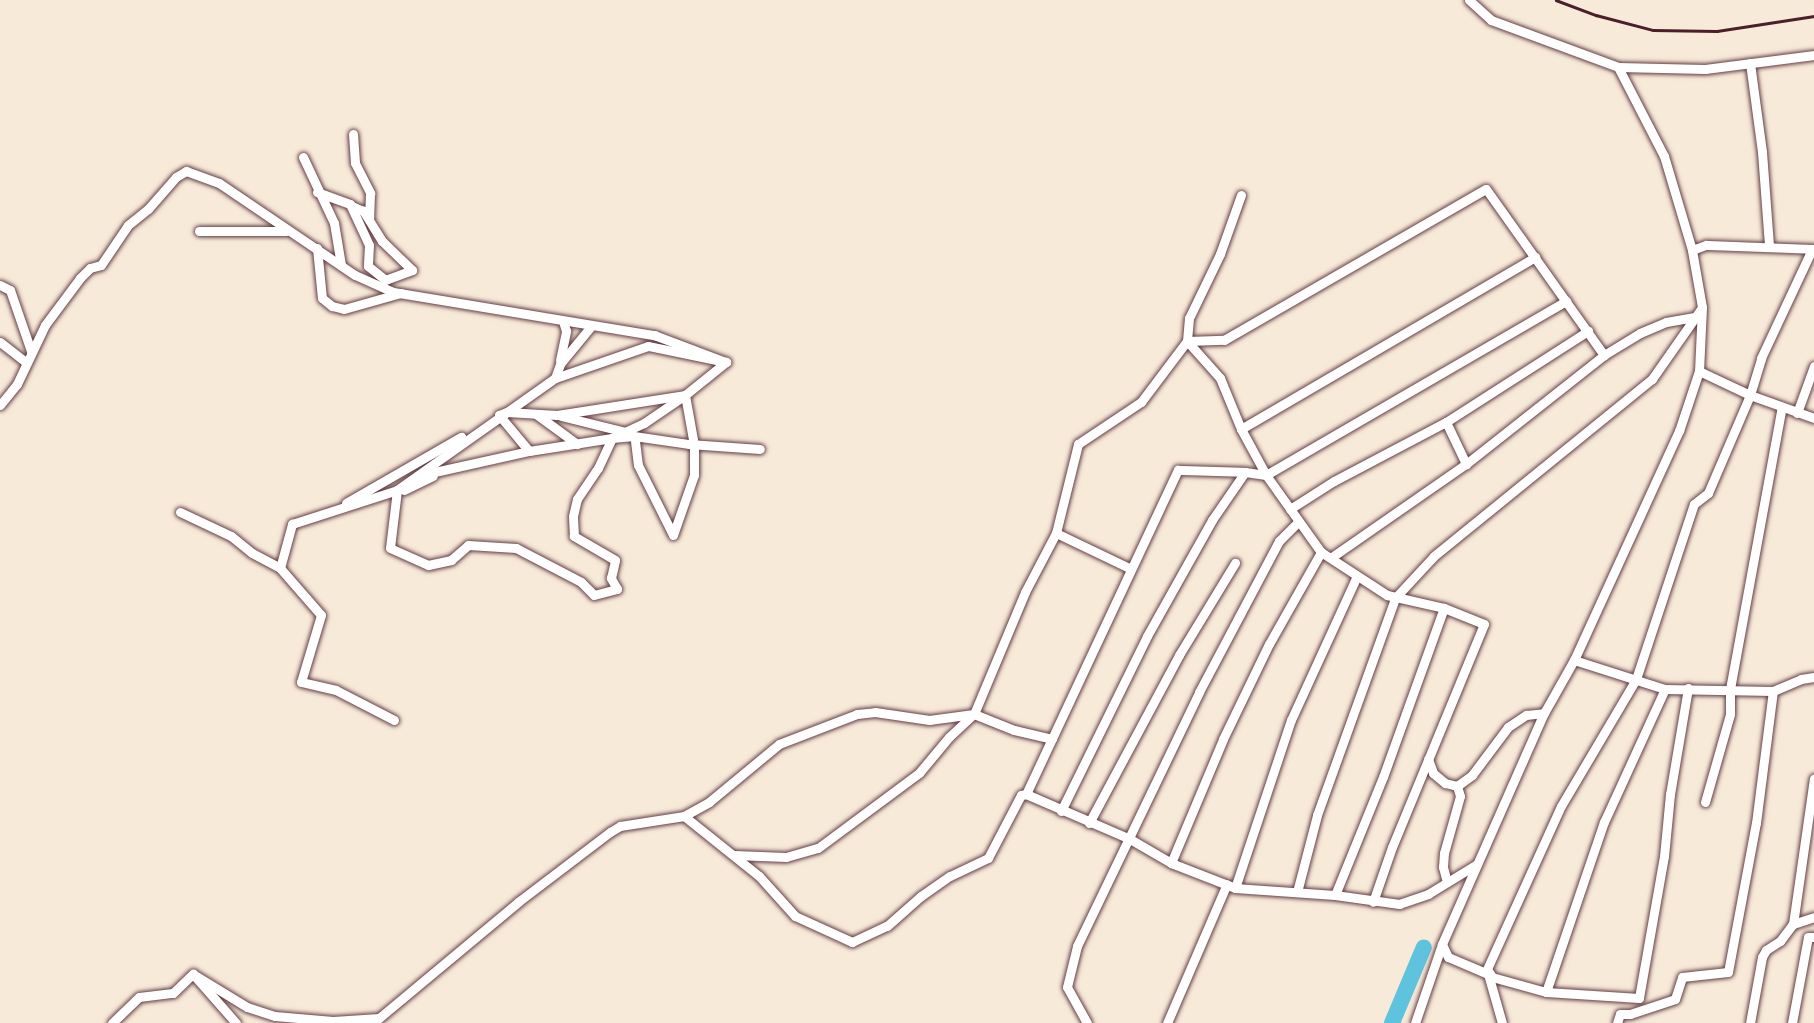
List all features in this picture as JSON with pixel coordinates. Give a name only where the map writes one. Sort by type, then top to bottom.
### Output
[{"type":"street","points":[[1469,0],[1491,20],[1618,67],[1705,69],[1814,55]]},
{"type":"street","points":[[1750,63],[1762,152],[1769,245]]},
{"type":"street","points":[[1415,1023],[1442,944],[1544,713],[1574,660],[1679,431],[1699,371],[1702,307],[1692,250],[1664,156],[1618,67]]},
{"type":"street","points":[[353,134],[355,163],[370,193],[369,220]]},
{"type":"street","points":[[303,157],[317,192],[334,223],[341,265]]},
{"type":"street","points":[[0,405],[17,384],[45,324],[80,278],[90,268],[102,265],[128,225],[148,209],[176,177],[186,171],[219,183],[355,275],[401,293],[654,335],[726,362]]},
{"type":"street","points":[[1187,341],[1224,340],[1486,189],[1604,355]]},
{"type":"street","points":[[317,192],[352,206],[363,211],[382,241],[412,270],[385,280],[368,266],[369,245],[352,206]]},
{"type":"street","points":[[731,855],[786,857],[818,848],[873,811],[919,773],[949,737],[974,714],[1025,592],[1056,533],[1078,444],[1141,402],[1187,341],[1189,318],[1220,254],[1241,195]]},
{"type":"street","points":[[199,230],[288,231]]},
{"type":"street","points":[[1502,1023],[1487,969],[1561,806],[1636,679],[1694,504],[1708,493],[1750,395],[1761,358],[1813,249],[1769,245],[1706,245],[1692,250]]},
{"type":"street","points":[[317,248],[322,298],[332,306],[344,309],[401,293]]},
{"type":"street","points":[[1241,429],[1535,257]]},
{"type":"street","points":[[0,285],[10,290],[31,351]]},
{"type":"street","points":[[1026,794],[1178,470],[1266,475],[1566,300]]},
{"type":"street","points":[[1297,892],[1317,815],[1395,598],[1434,556],[1652,379],[1702,307]]},
{"type":"street","points":[[1332,556],[1466,464],[1604,355],[1640,333],[1666,322],[1695,317]]},
{"type":"street","points":[[557,373],[566,331],[563,321]]},
{"type":"street","points":[[592,326],[557,373],[397,492],[390,548],[428,565],[451,559],[468,545],[516,548],[581,582],[594,595],[617,589],[611,578],[615,560],[574,536],[573,516],[577,499],[598,468],[612,438],[627,432],[685,395],[726,362]]},
{"type":"street","points":[[1290,509],[1334,481],[1446,422],[1588,331]]},
{"type":"street","points":[[1187,341],[1220,378],[1241,429],[1266,475],[1321,552],[1332,556],[1357,576],[1395,598],[1444,608],[1484,624],[1373,902]]},
{"type":"street","points":[[0,342],[26,362]]},
{"type":"street","points":[[557,373],[648,346],[726,362]]},
{"type":"street","points":[[1797,413],[1814,366]]},
{"type":"street","points":[[1699,371],[1750,395],[1814,418]]},
{"type":"street","points":[[557,415],[685,395]]},
{"type":"street","points":[[635,441],[638,465],[673,535],[694,475],[694,445],[685,395]]},
{"type":"street","points":[[1705,802],[1730,714],[1730,689],[1782,407]]},
{"type":"street","points":[[330,512],[508,412],[557,415],[627,432]]},
{"type":"street","points":[[536,414],[577,444]]},
{"type":"street","points":[[498,416],[529,451]]},
{"type":"street","points":[[1446,422],[1466,464]]},
{"type":"street","points":[[416,477],[529,451],[634,436],[694,445],[760,449]]},
{"type":"street","points":[[280,568],[292,524],[397,492],[449,469]]},
{"type":"street","points":[[1061,811],[1147,636],[1218,509],[1245,472]]},
{"type":"street","points":[[180,512],[231,536],[252,553],[280,568],[321,615],[301,682],[336,690],[394,720]]},
{"type":"street","points":[[1087,1023],[1067,986],[1077,946],[1174,742],[1279,541],[1298,522]]},
{"type":"street","points":[[1056,533],[1131,569]]},
{"type":"street","points":[[1171,863],[1223,739],[1269,644],[1321,552]]},
{"type":"street","points":[[1089,823],[1161,688],[1235,563]]},
{"type":"street","points":[[1167,1023],[1231,886],[1291,720],[1357,576]]},
{"type":"street","points":[[1335,895],[1383,778],[1444,608]]},
{"type":"street","points":[[1574,660],[1665,689],[1773,691],[1801,679],[1814,677]]},
{"type":"street","points":[[1442,944],[1448,957],[1488,974],[1546,992],[1639,998],[1664,856],[1670,794],[1688,688]]},
{"type":"street","points":[[1546,992],[1604,822],[1665,689]]},
{"type":"street","points":[[1617,1023],[1620,1014],[1630,1014],[1675,999],[1682,977],[1728,972],[1756,823],[1773,691]]},
{"type":"street","points":[[193,974],[247,1007],[275,1016],[333,1021],[376,1021],[517,902],[610,832],[620,826],[684,816],[709,802],[779,744],[837,720],[875,712],[929,720],[974,714],[1014,730],[1052,739]]},
{"type":"street","points":[[1457,786],[1472,775],[1508,727],[1526,715],[1544,713]]},
{"type":"street","points":[[1428,759],[1433,773],[1445,783],[1457,786]]},
{"type":"street","points":[[1750,1023],[1762,957],[1766,950],[1780,941],[1793,924],[1814,779]]},
{"type":"street","points":[[1447,882],[1443,867],[1444,853],[1460,796],[1457,786]]},
{"type":"street","points":[[684,816],[759,876],[795,916],[852,942],[887,926],[921,896],[950,876],[988,858],[1021,795],[1026,794],[1130,839],[1171,863],[1231,886],[1335,895],[1399,904],[1427,894],[1478,863]]},
{"type":"street","points":[[1793,924],[1814,917]]},
{"type":"street","points":[[1792,1023],[1808,937],[1814,937]]},
{"type":"street","points":[[112,1023],[139,997],[173,993],[193,974]]},
{"type":"street","points":[[193,974],[236,1023]]},
{"type":"waterway","points":[[1392,1023],[1424,947]]},
{"type":"railway","points":[[1556,0],[1596,15],[1653,30],[1717,31],[1814,16]]}]
